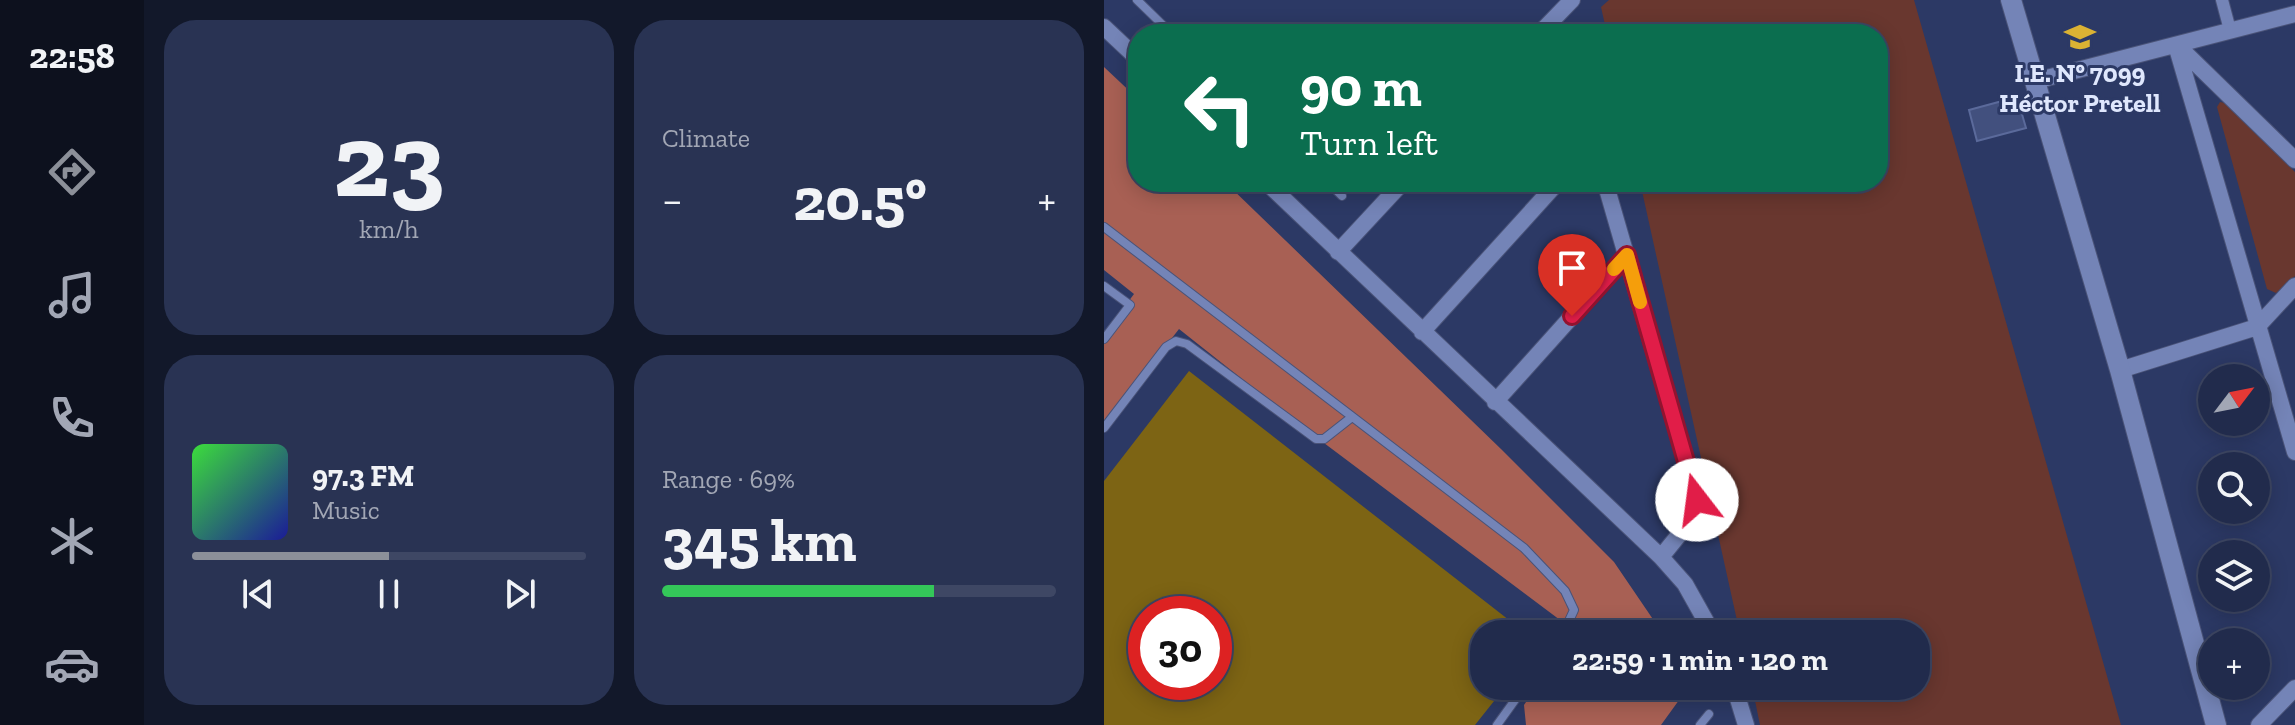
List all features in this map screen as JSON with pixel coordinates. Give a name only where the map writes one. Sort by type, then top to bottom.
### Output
[{"type":"street","points":[[1548,24],[1572,0]]},
{"type":"street","points":[[2011,0],[2120,370],[2216,725]]},
{"type":"street","points":[[2222,0],[2230,30]]},
{"type":"street","points":[[1557,15],[1559,24]]},
{"type":"street","points":[[2035,81],[2291,16]]},
{"type":"street","points":[[1104,27],[1128,50]]},
{"type":"street","points":[[2176,45],[2295,160]]},
{"type":"street","points":[[2176,45],[2295,452]]},
{"type":"street","points":[[1276,192],[1661,557],[1685,584],[1705,620]]},
{"type":"street","points":[[1338,252],[1394,192]]},
{"type":"street","points":[[1422,332],[1549,192]]},
{"type":"street","points":[[1608,192],[1697,500],[1695,515],[1661,557]]},
{"type":"street","points":[[1495,402],[1627,255]]},
{"type":"street","points":[[2120,370],[2257,327],[2295,286]]},
{"type":"street","points":[[2259,725],[2295,688]]},
{"type":"street","points":[[1738,700],[1746,725]]},
{"type":"lane","points":[[1137,0],[1162,24]]},
{"type":"lane","points":[[1338,192],[1342,196]]},
{"type":"lane","points":[[1104,227],[1524,548],[1565,591],[1574,610],[1569,620]]},
{"type":"lane","points":[[1104,286],[1130,305],[1104,339]]},
{"type":"lane","points":[[1104,428],[1166,347],[1176,341],[1187,344],[1316,439],[1324,439],[1352,417]]},
{"type":"lane","points":[[1497,725],[1515,700]]},
{"type":"lane","points":[[1700,725],[1709,714]]},
{"type":"shaded area","points":[[1609,0],[1914,0],[2121,725],[1760,725],[1755,700],[1930,700],[1930,620],[1737,620],[1642,192],[1888,192],[1888,24],[1605,24],[1601,7]]},
{"type":"shaded area","points":[[1104,67],[1128,90],[1128,192],[1235,192],[1614,562],[1653,620],[1560,620],[1304,428],[1179,329],[1104,425],[1104,334],[1134,294],[1104,270]]},
{"type":"shaded area","points":[[2220,102],[2225,103],[2295,172],[2295,276],[2276,293],[2267,289],[2217,107]]},
{"type":"shaded area","points":[[1189,371],[1509,620],[1470,620],[1470,700],[1495,700],[1475,725],[1104,725],[1104,481]]},
{"type":"shaded area","points":[[1527,700],[1679,700],[1661,725],[1526,725],[1524,705]]},
{"type":"building","points":[[2017,97],[2026,128],[1977,141],[1969,110]]},
{"type":"slow traffic","points":[[1614,269],[1627,255],[1640,302]]},
{"type":"place","name":"I.E. N° 7099 Héctor Pretell","points":[[2080,37]]},
{"type":"route","points":[[1572,316],[1627,255],[1697,500]]}]
